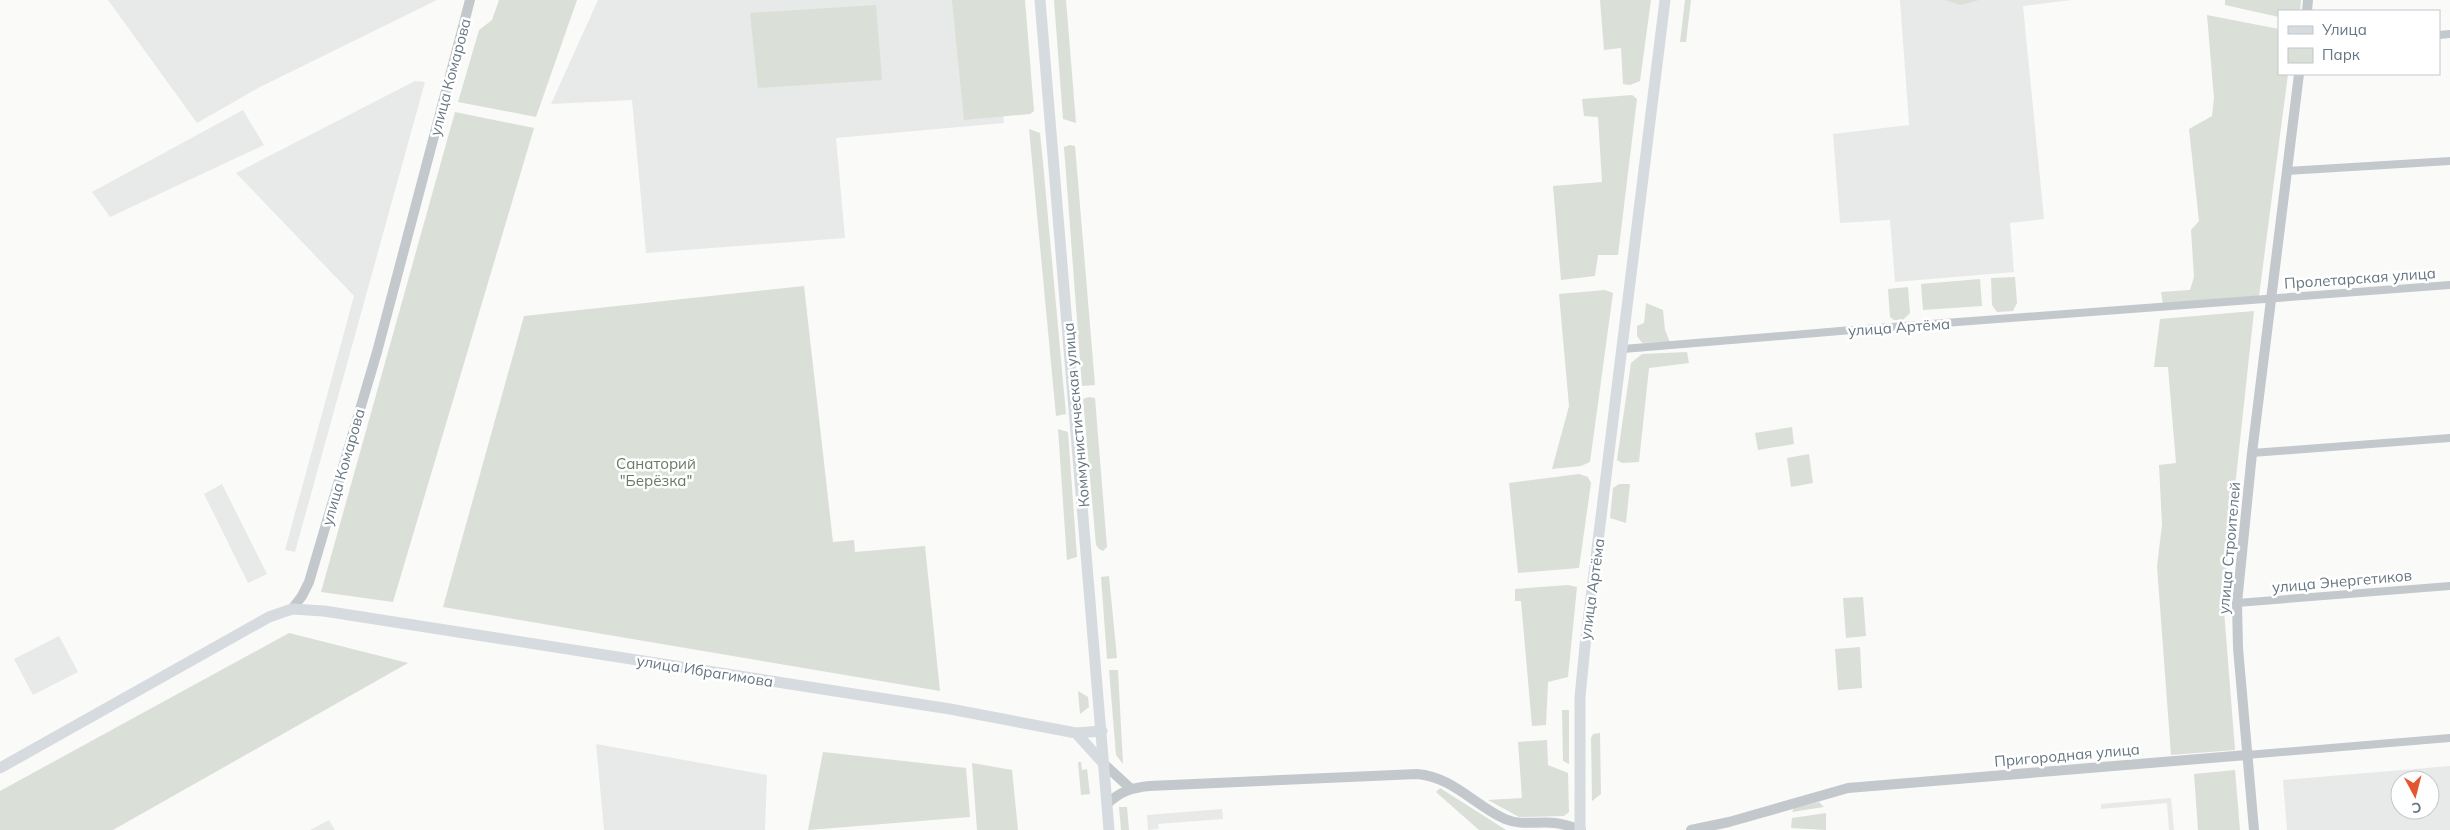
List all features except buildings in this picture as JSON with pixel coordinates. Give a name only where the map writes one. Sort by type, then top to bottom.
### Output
[{"type":"main road","name":"Коммунистическая улица","points":[[1040,0],[1109,830]]},
{"type":"main road","name":"улица Артёма","points":[[1581,830],[1581,688],[1665,0]]},
{"type":"main road","name":"улица Ибрагимова","points":[[292,608],[385,620],[447,632],[950,709],[1076,733],[1102,731]]},
{"type":"main road","points":[[0,768],[269,617],[292,608]]},
{"type":"main road","points":[[1076,733],[1104,764]]},
{"type":"street","name":"улица Комарова","points":[[292,608],[302,596],[309,582],[377,352],[470,0]]},
{"type":"street","name":"улица Строителей","points":[[2254,830],[2237,603],[2252,453],[2299,75]]},
{"type":"street","points":[[2287,171],[2450,161]]},
{"type":"street","name":"Пролетарская улица","points":[[2272,299],[2450,285]]},
{"type":"street","name":"улица Артёма","points":[[1623,349],[2272,299]]},
{"type":"street","points":[[2252,453],[2450,438]]},
{"type":"street","name":"улица Энергетиков","points":[[2237,603],[2450,586]]},
{"type":"street","name":"Пригородная улица","points":[[1691,830],[1729,822],[1848,788],[2450,738]]},
{"type":"street","points":[[1104,764],[1130,788]]},
{"type":"street","points":[[1107,804],[1130,788],[1350,777],[1432,776],[1505,819],[1520,823],[1555,823],[1581,830]]},
{"type":"shaded area","points":[[108,0],[437,0],[260,87],[197,123]]},
{"type":"shaded area","points":[[598,0],[993,0],[1004,123],[836,138],[845,238],[646,253],[632,100],[551,104]]},
{"type":"shaded area","points":[[1900,0],[2071,0],[2023,6],[2044,219],[2010,223],[2014,272],[1895,282],[1890,220],[1840,223],[1833,134],[1909,125]]},
{"type":"shaded area","points":[[415,81],[425,82],[295,552],[285,550],[354,296],[236,173]]},
{"type":"shaded area","points":[[243,110],[264,145],[110,217],[92,192]]},
{"type":"shaded area","points":[[222,484],[267,574],[248,583],[204,494]]},
{"type":"shaded area","points":[[59,636],[78,672],[33,695],[14,659]]},
{"type":"shaded area","points":[[596,744],[767,775],[765,830],[604,830]]},
{"type":"shaded area","points":[[2450,766],[2450,830],[2287,830],[2283,780],[2390,771],[2390,820],[2440,820],[2440,770],[2402,770]]},
{"type":"shaded area","points":[[2171,798],[2174,830],[2169,830],[2167,803],[2101,809],[2101,804]]},
{"type":"shaded area","points":[[1222,809],[1223,819],[1158,824],[1159,829],[1148,830],[1147,815]]},
{"type":"shaded area","points":[[329,820],[335,830],[310,830]]},
{"type":"green space","points":[[499,0],[577,0],[536,117],[458,102],[479,30],[492,20]]},
{"type":"green space","points":[[952,0],[1025,0],[1034,111],[1030,114],[964,120]]},
{"type":"green space","points":[[1054,0],[1066,0],[1076,123],[1063,119]]},
{"type":"green space","points":[[1600,0],[1651,0],[1640,81],[1630,85],[1623,84],[1621,48],[1604,50]]},
{"type":"green space","points":[[1685,0],[1691,0],[1686,42],[1680,42]]},
{"type":"green space","points":[[1945,0],[1979,0],[1961,5]]},
{"type":"green space","points":[[2225,0],[2301,0],[2300,10],[2278,10],[2278,17],[2225,5]]},
{"type":"green space","points":[[876,5],[882,80],[758,88],[750,13]]},
{"type":"green space","points":[[2207,15],[2278,29],[2278,75],[2288,75],[2259,296],[2163,305],[2161,292],[2190,290],[2194,277],[2191,230],[2199,221],[2189,129],[2212,116],[2214,98]]},
{"type":"green space","points":[[1632,95],[1637,99],[1618,255],[1598,255],[1595,276],[1561,280],[1553,186],[1602,182],[1598,117],[1584,116],[1582,99]]},
{"type":"green space","points":[[455,112],[534,128],[393,602],[321,592]]},
{"type":"green space","points":[[1029,129],[1040,133],[1042,152],[1066,414],[1056,416]]},
{"type":"green space","points":[[1075,146],[1095,385],[1082,386],[1064,147]]},
{"type":"green space","points":[[2015,277],[2017,303],[2013,311],[1997,312],[1992,305],[1991,278]]},
{"type":"green space","points":[[1980,279],[1982,306],[1923,310],[1921,284]]},
{"type":"green space","name":"Санаторий \"Берёзка\"","points":[[804,286],[833,542],[854,540],[855,552],[925,546],[940,691],[443,607],[524,316]]},
{"type":"green space","points":[[1908,287],[1910,313],[1903,320],[1894,320],[1890,317],[1888,289]]},
{"type":"green space","points":[[1605,290],[1613,293],[1590,462],[1581,466],[1552,469],[1569,406],[1559,294]]},
{"type":"green space","points":[[1646,303],[1663,310],[1665,330],[1670,342],[1642,343],[1637,336],[1637,326],[1644,323]]},
{"type":"green space","points":[[2254,311],[2223,598],[2235,750],[2171,755],[2157,566],[2162,525],[2159,465],[2176,463],[2168,367],[2154,367],[2160,319]]},
{"type":"green space","points":[[1687,352],[1689,363],[1649,368],[1639,462],[1622,463],[1617,460],[1631,363],[1642,354]]},
{"type":"green space","points":[[1095,398],[1107,547],[1103,551],[1096,545],[1083,399]]},
{"type":"green space","points":[[1792,427],[1794,444],[1758,450],[1755,433]]},
{"type":"green space","points":[[1058,429],[1068,432],[1077,557],[1067,560]]},
{"type":"green space","points":[[1809,454],[1813,483],[1791,487],[1787,458]]},
{"type":"green space","points":[[1579,474],[1588,477],[1591,483],[1579,568],[1518,573],[1509,483]]},
{"type":"green space","points":[[1619,484],[1630,484],[1626,523],[1610,518],[1613,488]]},
{"type":"green space","points":[[1109,576],[1117,658],[1107,659],[1101,577]]},
{"type":"green space","points":[[1568,585],[1577,587],[1568,677],[1548,682],[1546,725],[1532,726],[1521,601],[1515,601],[1515,589]]},
{"type":"green space","points":[[1863,597],[1866,636],[1846,638],[1843,598]]},
{"type":"green space","points":[[289,633],[408,663],[113,830],[0,830],[0,791]]},
{"type":"green space","points":[[1860,647],[1862,688],[1838,690],[1835,649]]},
{"type":"green space","points":[[1109,670],[1118,670],[1123,764],[1116,755]]},
{"type":"green space","points":[[1078,691],[1088,697],[1089,707],[1080,714]]},
{"type":"green space","points":[[1562,710],[1569,710],[1569,764],[1563,761]]},
{"type":"green space","points":[[1600,733],[1601,794],[1592,801],[1591,738],[1593,734]]},
{"type":"green space","points":[[1547,740],[1548,765],[1568,773],[1569,812],[1564,816],[1519,817],[1488,800],[1522,798],[1518,742]]},
{"type":"green space","points":[[823,752],[966,768],[970,817],[808,830]]},
{"type":"green space","points":[[1078,762],[1081,762],[1082,770],[1087,769],[1090,794],[1081,795]]},
{"type":"green space","points":[[972,763],[1012,770],[1018,830],[977,830]]},
{"type":"green space","points":[[2235,770],[2240,830],[2198,830],[2194,774]]},
{"type":"green space","points":[[1440,788],[1506,830],[1479,830],[1436,792]]},
{"type":"green space","points":[[1819,802],[1824,807],[1792,812],[1794,808]]},
{"type":"green space","points":[[1119,807],[1127,807],[1129,830],[1121,830]]},
{"type":"green space","points":[[1826,813],[1826,830],[1791,828],[1792,818]]}]
